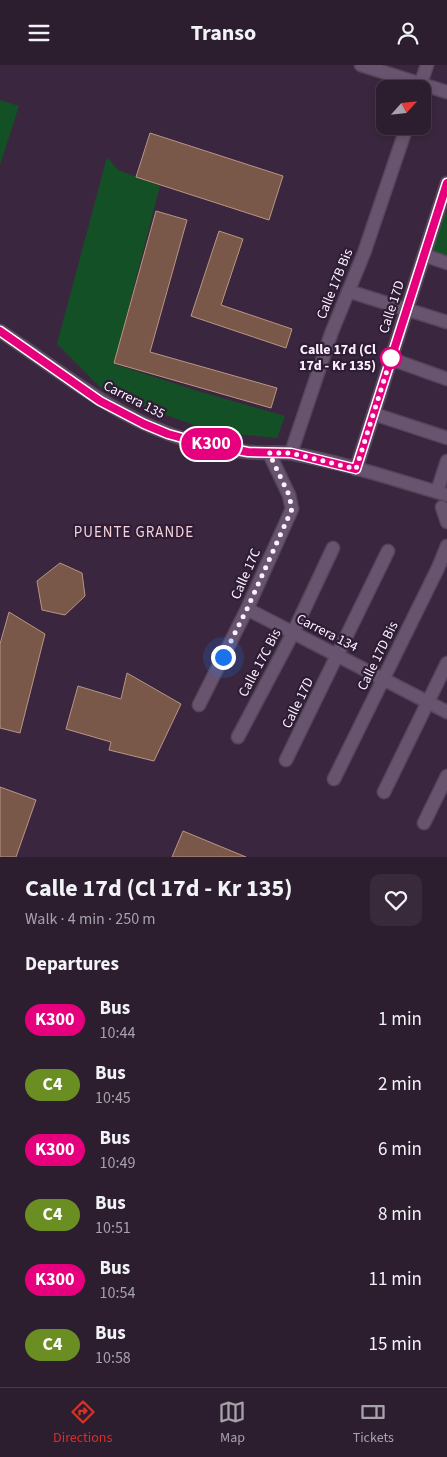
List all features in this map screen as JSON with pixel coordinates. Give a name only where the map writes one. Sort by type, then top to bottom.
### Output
[{"type":"street","points":[[422,80],[427,65]]},
{"type":"street","points":[[369,66],[405,80]]},
{"type":"street","points":[[431,88],[447,92]]},
{"type":"street","name":"Calle 17B Bis","points":[[291,453],[331,334],[364,253],[404,135]]},
{"type":"street","name":"Calle 17D","points":[[356,469],[424,255],[443,207],[447,183]]},
{"type":"street","points":[[424,255],[447,263]]},
{"type":"street","points":[[348,291],[447,322]]},
{"type":"street","name":"Carrera 135","points":[[0,331],[88,393],[144,424],[168,434],[248,452],[291,453],[356,469],[442,498]]},
{"type":"street","points":[[391,359],[447,379]]},
{"type":"street","points":[[374,414],[447,438]]},
{"type":"street","name":"Calle 17C","points":[[199,705],[247,609],[292,509],[289,495],[269,453]]},
{"type":"street","points":[[447,461],[442,498],[447,522]]},
{"type":"street","name":"Calle 17D Bis","points":[[334,779],[438,568],[447,546]]},
{"type":"street","name":"Calle 17C Bis","points":[[238,737],[293,633],[333,548]]},
{"type":"street","name":"Calle 17D","points":[[286,760],[388,551]]},
{"type":"street","name":"Carrera 134","points":[[247,609],[447,712]]},
{"type":"street","points":[[384,792],[447,663]]},
{"type":"street","points":[[424,823],[447,775]]},
{"type":"green space","points":[[0,100],[19,106],[0,165]]},
{"type":"green space","points":[[107,157],[118,170],[160,186],[114,364],[285,416],[277,438],[214,432],[107,394],[57,344]]},
{"type":"green space","points":[[442,211],[447,213],[447,259],[428,253]]},
{"type":"building","points":[[150,133],[283,176],[269,220],[136,177]]},
{"type":"building","points":[[156,211],[187,220],[150,352],[277,388],[271,408],[114,363]]},
{"type":"building","points":[[219,231],[243,239],[221,305],[292,329],[286,348],[191,316]]},
{"type":"building","points":[[60,563],[82,573],[85,596],[65,615],[42,610],[37,581]]},
{"type":"building","points":[[9,612],[45,634],[20,733],[0,728],[0,644]]},
{"type":"building","points":[[127,673],[181,704],[154,761],[109,750],[111,742],[66,729],[78,686],[121,699]]},
{"type":"building","points":[[0,787],[36,800],[16,857],[0,857]]},
{"type":"building","points":[[183,831],[246,857],[172,857]]},
{"type":"bus line","name":"K300","points":[[0,331],[100,401],[168,434],[248,452],[291,453],[326,460],[356,469],[447,183]]},
{"type":"place","name":"Calle 17d (Cl 17d - Kr 135)","points":[[391,358]]},
{"type":"district","name":"PUENTE GRANDE","points":[[134,532]]},
{"type":"route","points":[[223,657],[292,509],[292,502],[269,453],[291,453],[326,460],[356,469],[391,358]]}]
